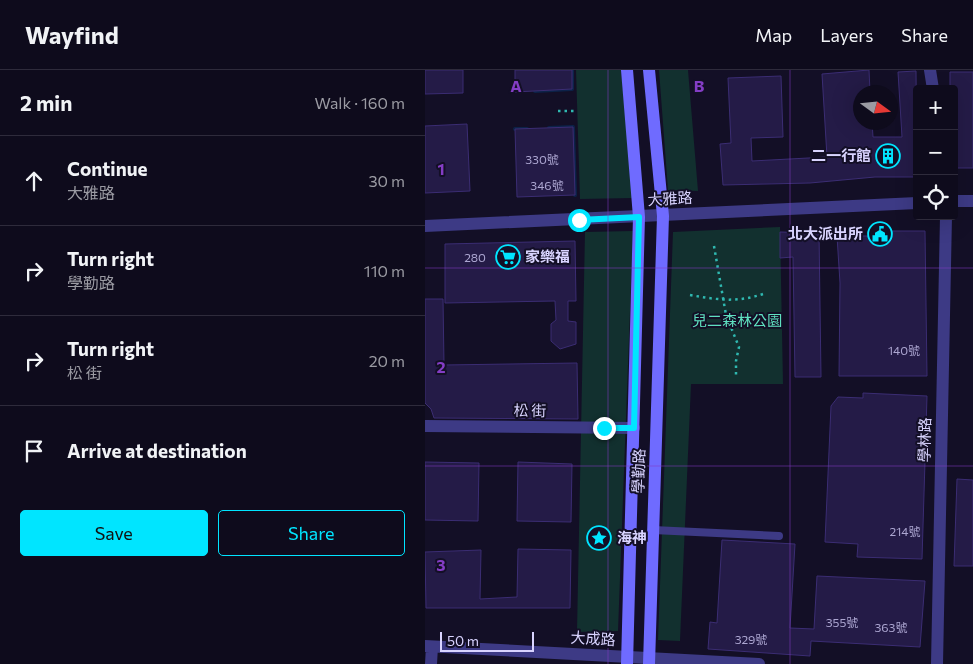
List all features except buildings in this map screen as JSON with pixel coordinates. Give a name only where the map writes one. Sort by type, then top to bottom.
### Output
[{"type":"street","name":"學勤路","points":[[627,70],[639,217],[627,660]]},
{"type":"street","name":"學勤路","points":[[649,70],[663,216],[649,661]]},
{"type":"street","points":[[930,70],[932,85]]},
{"type":"street","points":[[958,201],[973,201]]},
{"type":"street","name":"大雅路","points":[[425,226],[913,203]]},
{"type":"street","name":"學林路","points":[[937,664],[946,220]]},
{"type":"street","name":"松 街","points":[[425,426],[634,428]]},
{"type":"street","points":[[429,646],[431,664]]},
{"type":"street","name":"大成路","points":[[429,646],[627,660],[759,664]]},
{"type":"lane","points":[[653,530],[779,536]]},
{"type":"path","points":[[558,111],[577,111]]},
{"type":"path","points":[[714,246],[726,315],[739,347],[735,361],[736,375]]},
{"type":"path","points":[[690,295],[724,301],[747,300],[766,293]]},
{"type":"green space","points":[[576,70],[621,70],[633,198],[580,199]]},
{"type":"green space","points":[[659,70],[688,70],[698,191],[668,190]]},
{"type":"green space","name":"兒二森林公園","points":[[780,227],[783,384],[691,384],[680,641],[658,640],[673,232]]},
{"type":"green space","points":[[633,231],[618,631],[577,632],[585,232]]},
{"type":"waterway","points":[[535,91],[572,89],[572,70]]},
{"type":"waterway","points":[[549,128],[573,127],[575,195]]},
{"type":"waterway","points":[[515,129],[527,129]]},
{"type":"place","name":"二一行館","points":[[888,156]]},
{"type":"place","name":"北大派出所","points":[[880,234]]},
{"type":"place","name":"家樂福","points":[[508,257]]},
{"type":"place","name":"海神","points":[[599,538]]},
{"type":"route","points":[[579,220],[639,217],[634,428],[604,428]]}]
